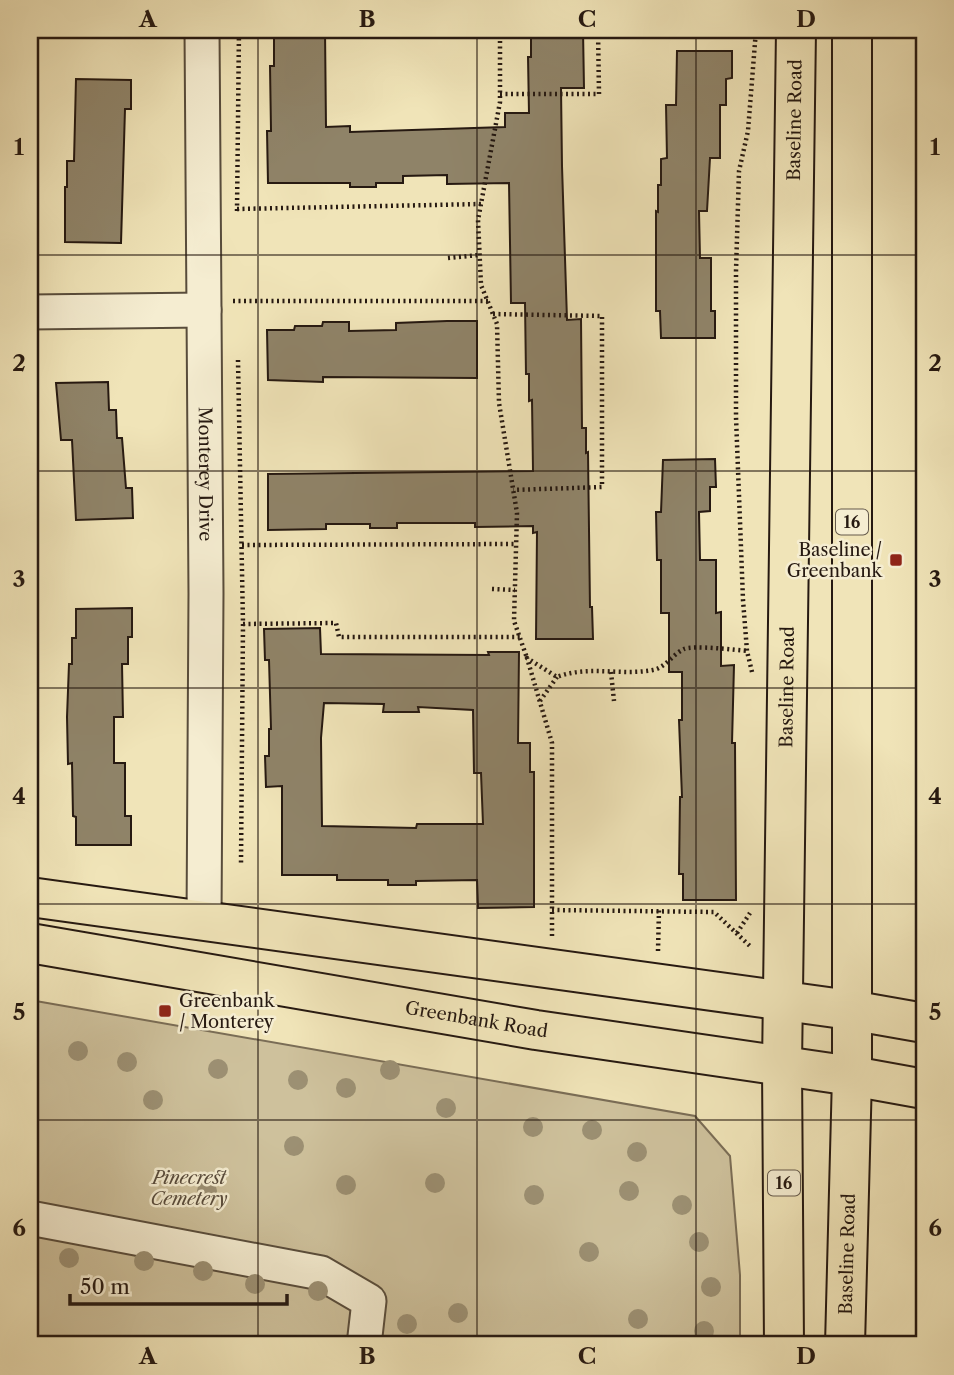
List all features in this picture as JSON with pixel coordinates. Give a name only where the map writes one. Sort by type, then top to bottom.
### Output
[{"type":"main road","name":"Baseline Road","points":[[785,1345],[782,1066],[796,30]]},
{"type":"main road","name":"Baseline Road","points":[[845,1345],[852,1076],[852,30]]},
{"type":"main road","points":[[30,897],[850,1010],[924,1023]]},
{"type":"main road","name":"Greenbank Road","points":[[30,943],[536,1030],[924,1089]]},
{"type":"street","name":"Monterey Drive","points":[[202,30],[206,593],[204,921]]},
{"type":"street","points":[[30,312],[204,305]]},
{"type":"street","points":[[30,1218],[321,1273],[369,1301],[364,1345]]},
{"type":"path","points":[[237,221],[239,30]]},
{"type":"path","points":[[500,30],[500,94],[478,220],[481,285],[497,324],[499,403],[517,513],[514,621],[552,743],[552,937]]},
{"type":"path","points":[[500,94],[599,94],[598,30]]},
{"type":"path","points":[[753,676],[747,651],[736,417],[736,271],[739,171],[748,131],[756,30]]},
{"type":"path","points":[[237,209],[481,204]]},
{"type":"path","points":[[448,258],[480,254]]},
{"type":"path","points":[[237,290],[237,314]]},
{"type":"path","points":[[204,305],[237,301],[488,301]]},
{"type":"path","points":[[493,314],[602,316],[602,487],[513,490]]},
{"type":"path","points":[[238,354],[243,624],[241,863]]},
{"type":"path","points":[[242,545],[516,544]]},
{"type":"path","points":[[492,589],[515,590]]},
{"type":"path","points":[[243,624],[336,622],[338,637],[520,637]]},
{"type":"path","points":[[540,701],[557,677],[573,671],[656,670],[686,648],[757,652]]},
{"type":"path","points":[[527,658],[557,677]]},
{"type":"path","points":[[611,672],[614,701]]},
{"type":"path","points":[[737,933],[752,909]]},
{"type":"path","points":[[552,910],[714,912],[747,944]]},
{"type":"path","points":[[658,956],[659,910]]},
{"type":"green space","name":"Pinecrest Cemetery","points":[[30,1000],[695,1116],[730,1156],[740,1275],[740,1345],[30,1345]]},
{"type":"building","points":[[274,30],[325,30],[326,127],[350,126],[350,132],[505,127],[505,113],[529,113],[528,57],[531,57],[531,36],[534,36],[534,30],[583,30],[584,88],[561,88],[562,166],[567,320],[581,319],[582,428],[586,428],[586,453],[588,452],[590,607],[593,639],[536,639],[537,532],[533,533],[533,526],[475,527],[475,523],[397,523],[397,528],[370,528],[370,524],[326,524],[326,529],[268,530],[268,474],[533,471],[532,400],[529,401],[529,374],[526,374],[525,303],[511,303],[509,183],[447,184],[447,175],[403,176],[403,183],[376,183],[376,187],[350,187],[350,183],[268,183],[267,131],[271,131],[270,66],[274,66]]},
{"type":"building","points":[[677,51],[732,51],[732,78],[726,79],[726,105],[720,105],[720,158],[710,158],[707,211],[699,211],[700,258],[711,258],[711,311],[715,311],[715,338],[661,338],[660,311],[656,311],[658,185],[661,185],[661,159],[667,158],[666,105],[676,105]]},
{"type":"building","points":[[76,79],[131,80],[131,109],[125,109],[121,243],[65,242],[65,187],[67,161],[74,161]]},
{"type":"building","points":[[477,321],[477,378],[323,377],[323,382],[268,380],[267,330],[294,330],[295,326],[349,322],[349,331],[396,330],[396,323]]},
{"type":"building","points":[[108,382],[109,410],[116,410],[117,438],[122,438],[126,488],[132,488],[133,518],[76,520],[72,440],[61,440],[56,383]]},
{"type":"building","points":[[715,459],[716,487],[710,487],[710,511],[699,512],[700,560],[716,560],[716,613],[721,612],[721,666],[734,665],[732,743],[735,743],[736,900],[683,900],[683,874],[679,874],[682,797],[679,720],[682,720],[682,672],[669,672],[669,613],[661,613],[661,560],[657,560],[656,512],[661,512],[663,460]]},
{"type":"building","points":[[132,608],[128,664],[122,664],[123,717],[114,717],[114,763],[125,763],[125,816],[131,816],[131,845],[76,845],[72,763],[68,764],[67,717],[69,664],[72,664],[72,638],[76,638],[76,609]]},
{"type":"building","points":[[320,628],[321,654],[489,655],[488,652],[519,652],[518,743],[530,743],[530,772],[534,772],[534,907],[478,908],[477,880],[416,881],[416,885],[388,885],[388,880],[337,880],[337,875],[282,875],[282,786],[266,787],[265,756],[269,756],[271,729],[269,660],[265,660],[264,629]],"holes":[[[324,703],[384,704],[383,712],[419,712],[418,707],[473,710],[474,773],[481,773],[483,824],[417,824],[416,828],[322,826],[321,738]]]},
{"type":"place","name":"Baseline / Greenbank","points":[[896,560]]},
{"type":"place","name":"Greenbank / Monterey","points":[[165,1011]]}]
